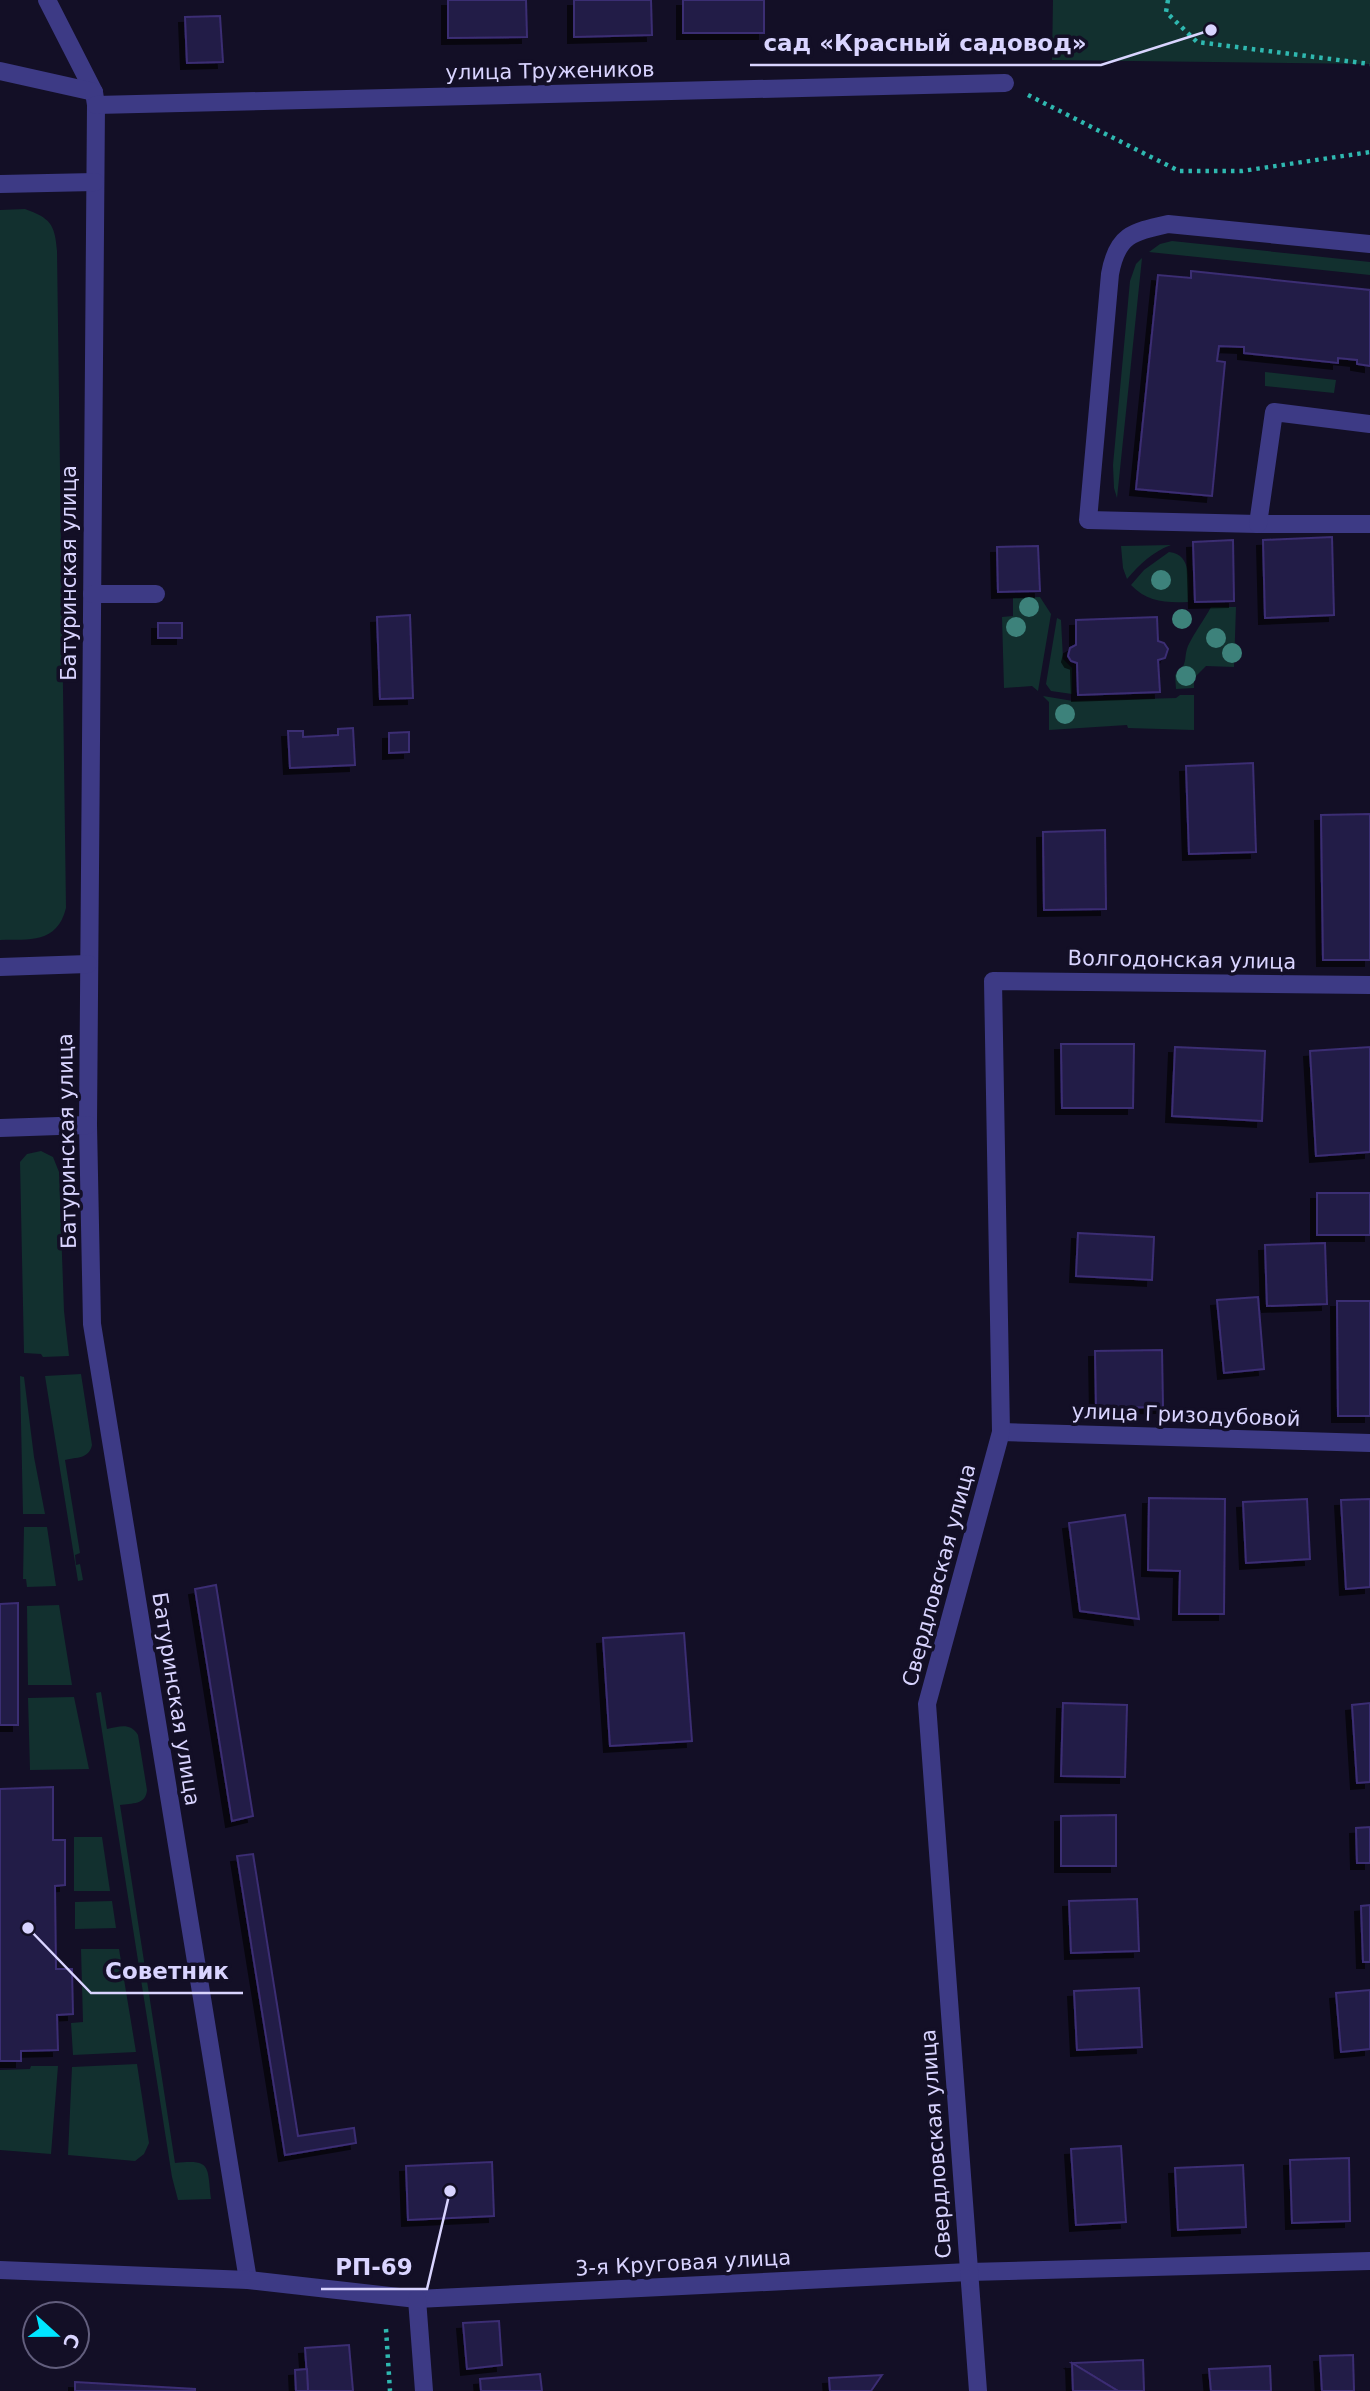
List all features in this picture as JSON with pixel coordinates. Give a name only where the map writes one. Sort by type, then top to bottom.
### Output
[{"type":"street","name":"Батуринская улица","points":[[47,0],[95,99],[88,1125],[92,1324],[248,2280]]},
{"type":"street","name":"улица Тружеников","points":[[0,71],[95,99],[1005,83]]},
{"type":"street","points":[[0,184],[95,182]]},
{"type":"street","points":[[1370,244],[1168,224],[1144,229],[1122,241],[1114,256],[1110,274],[1087,520],[1370,524]]},
{"type":"street","points":[[1258,524],[1274,412],[1370,424]]},
{"type":"street","points":[[92,594],[156,594]]},
{"type":"street","points":[[0,967],[89,964]]},
{"type":"street","name":"Волгодонская улица","points":[[993,981],[1370,985]]},
{"type":"street","name":"Свердловская улица","points":[[978,2391],[927,1704],[1001,1432],[993,981]]},
{"type":"street","points":[[0,1128],[88,1125]]},
{"type":"street","name":"улица Гризодубовой","points":[[1001,1432],[1370,1443]]},
{"type":"street","name":"3-я Круговая улица","points":[[0,2270],[248,2280],[417,2299],[969,2272],[1370,2261]]},
{"type":"street","points":[[417,2299],[424,2391]]},
{"type":"path","points":[[1168,0],[1166,12],[1197,42],[1370,64]]},
{"type":"path","points":[[1005,83],[1179,172],[1242,171],[1370,152]]},
{"type":"path","points":[[386,2329],[390,2391]]},
{"type":"green space","points":[[1053,0],[1370,0],[1370,64],[1052,60]]},
{"type":"green space","points":[[25,209],[50,223],[55,234],[57,251],[66,908],[62,920],[49,934],[31,939],[0,940],[0,210]]},
{"type":"green space","points":[[1172,241],[1370,262],[1370,275],[1149,252],[1160,244]]},
{"type":"green space","points":[[1142,258],[1117,498],[1113,465],[1130,281],[1136,264]]},
{"type":"green space","points":[[1265,372],[1336,380],[1334,393],[1265,386]]},
{"type":"green space","points":[[1171,545],[1147,559],[1127,579],[1121,546]]},
{"type":"green space","points":[[1169,552],[1177,554],[1186,564],[1188,602],[1157,600],[1137,591],[1131,585],[1144,570]]},
{"type":"green space","points":[[1040,597],[1051,614],[1038,691],[1032,686],[1004,688],[1002,617],[1013,616],[1013,598]]},
{"type":"green space","points":[[1211,607],[1236,607],[1234,667],[1206,666],[1194,678],[1194,688],[1176,689],[1175,675],[1182,668],[1188,646]]},
{"type":"green space","points":[[1057,618],[1061,620],[1063,659],[1072,668],[1072,694],[1051,691],[1046,684]]},
{"type":"green space","points":[[1180,695],[1194,695],[1194,730],[1128,728],[1127,725],[1049,730],[1049,702],[1043,696],[1073,701],[1176,698]]},
{"type":"green space","points":[[41,1151],[53,1157],[59,1172],[64,1311],[69,1356],[43,1357],[41,1354],[24,1353],[20,1162],[27,1154]]},
{"type":"green space","points":[[81,1374],[92,1445],[85,1455],[65,1460],[80,1553],[75,1555],[76,1565],[80,1564],[83,1580],[78,1581],[45,1376]]},
{"type":"green space","points":[[20,1376],[24,1377],[34,1457],[45,1514],[23,1514]]},
{"type":"green space","points":[[24,1527],[47,1527],[56,1586],[27,1587],[26,1579],[23,1579]]},
{"type":"green space","points":[[59,1605],[72,1685],[28,1685],[27,1606]]},
{"type":"green space","points":[[101,1692],[107,1729],[128,1727],[138,1735],[147,1790],[141,1801],[120,1805],[175,2163],[196,2162],[205,2167],[211,2199],[178,2200],[172,2177],[96,1693]]},
{"type":"green space","points":[[74,1697],[89,1769],[30,1770],[28,1698]]},
{"type":"green space","points":[[74,1837],[102,1837],[110,1891],[74,1891]]},
{"type":"green space","points":[[112,1901],[116,1928],[75,1929],[75,1902]]},
{"type":"green space","points":[[81,1949],[119,1949],[136,2052],[73,2055],[71,2023],[83,2022]]},
{"type":"green space","points":[[137,2064],[149,2143],[144,2154],[135,2161],[68,2155],[72,2067]]},
{"type":"green space","points":[[31,2066],[58,2066],[51,2154],[0,2150],[0,2070],[30,2069]]},
{"type":"building","points":[[448,0],[526,0],[527,37],[448,38]]},
{"type":"building","points":[[574,0],[651,0],[652,35],[574,37]]},
{"type":"building","points":[[683,0],[764,0],[764,33],[683,33]]},
{"type":"building","points":[[220,16],[223,62],[187,63],[185,17]]},
{"type":"building","points":[[1191,271],[1370,290],[1370,366],[1357,364],[1357,360],[1338,358],[1338,363],[1244,353],[1244,347],[1219,346],[1217,361],[1225,362],[1212,496],[1136,489],[1158,275],[1191,278]]},
{"type":"building","points":[[1332,537],[1334,615],[1265,618],[1263,540]]},
{"type":"building","points":[[1233,540],[1234,601],[1195,602],[1193,542]]},
{"type":"building","points":[[1038,546],[1040,591],[998,592],[997,547]]},
{"type":"building","points":[[410,615],[413,698],[380,699],[377,617]]},
{"type":"building","points":[[1157,617],[1158,641],[1164,643],[1168,649],[1165,658],[1158,660],[1160,692],[1078,695],[1077,663],[1071,661],[1068,656],[1070,648],[1076,645],[1076,620]]},
{"type":"building","points":[[158,623],[182,623],[182,638],[158,638]]},
{"type":"building","points":[[353,728],[355,765],[290,768],[288,731],[303,731],[303,737],[338,735],[338,729]]},
{"type":"building","points":[[409,732],[409,752],[389,753],[389,733]]},
{"type":"building","points":[[1253,763],[1256,852],[1189,854],[1186,766]]},
{"type":"building","points":[[1370,814],[1370,960],[1323,960],[1321,815]]},
{"type":"building","points":[[1105,830],[1106,909],[1044,910],[1043,832]]},
{"type":"building","points":[[1061,1044],[1134,1044],[1133,1108],[1062,1108]]},
{"type":"building","points":[[1175,1047],[1265,1051],[1262,1121],[1172,1116]]},
{"type":"building","points":[[1370,1047],[1370,1152],[1316,1156],[1310,1051]]},
{"type":"building","points":[[1317,1193],[1370,1193],[1370,1235],[1317,1235]]},
{"type":"building","points":[[1078,1233],[1154,1237],[1152,1280],[1076,1276]]},
{"type":"building","points":[[1325,1243],[1327,1304],[1267,1306],[1265,1245]]},
{"type":"building","points":[[1258,1297],[1264,1369],[1224,1373],[1217,1300]]},
{"type":"building","points":[[1337,1301],[1370,1301],[1370,1416],[1338,1416]]},
{"type":"building","points":[[1162,1350],[1163,1407],[1096,1408],[1095,1351]]},
{"type":"building","points":[[1149,1498],[1225,1499],[1224,1614],[1179,1614],[1180,1571],[1148,1570]]},
{"type":"building","points":[[1307,1499],[1310,1559],[1246,1563],[1243,1502]]},
{"type":"building","points":[[1370,1499],[1370,1587],[1346,1589],[1341,1500]]},
{"type":"building","points":[[1125,1515],[1139,1619],[1080,1611],[1069,1523]]},
{"type":"building","points":[[216,1585],[253,1816],[232,1821],[195,1589]]},
{"type":"building","points":[[18,1603],[18,1725],[0,1725],[0,1604]]},
{"type":"building","points":[[684,1633],[692,1741],[610,1746],[603,1638]]},
{"type":"building","points":[[1063,1703],[1127,1705],[1125,1777],[1061,1776]]},
{"type":"building","points":[[1370,1703],[1370,1782],[1357,1783],[1352,1705]]},
{"type":"building","points":[[53,1787],[53,1840],[65,1840],[65,1885],[55,1886],[56,1969],[72,1969],[73,2014],[57,2015],[58,2050],[21,2051],[21,2061],[0,2061],[0,1789]]},
{"type":"building","points":[[1116,1815],[1116,1866],[1061,1866],[1061,1816]]},
{"type":"building","points":[[1370,1827],[1370,1863],[1357,1863],[1356,1828]]},
{"type":"building","points":[[253,1854],[298,2136],[354,2128],[356,2143],[285,2155],[237,1856]]},
{"type":"building","points":[[1137,1899],[1139,1951],[1071,1953],[1069,1901]]},
{"type":"building","points":[[1370,1905],[1370,1962],[1363,1962],[1361,1906]]},
{"type":"building","points":[[1139,1988],[1142,2047],[1077,2050],[1074,1991]]},
{"type":"building","points":[[1370,1990],[1370,2049],[1341,2052],[1336,1993]]},
{"type":"building","points":[[1121,2146],[1126,2222],[1076,2225],[1071,2149]]},
{"type":"building","points":[[1349,2158],[1350,2221],[1292,2223],[1290,2160]]},
{"type":"building","points":[[492,2162],[494,2216],[408,2220],[406,2166]]},
{"type":"building","points":[[1243,2165],[1246,2227],[1178,2230],[1175,2168]]},
{"type":"building","points":[[499,2321],[502,2365],[467,2369],[463,2323]]},
{"type":"building","points":[[349,2345],[353,2391],[308,2391],[305,2348]]},
{"type":"building","points":[[1353,2355],[1354,2391],[1322,2391],[1320,2356]]},
{"type":"building","points":[[1143,2360],[1144,2391],[1118,2391],[1072,2363]]},
{"type":"building","points":[[1072,2363],[1118,2391],[1073,2391]]},
{"type":"building","points":[[1270,2366],[1271,2391],[1211,2391],[1209,2369]]},
{"type":"building","points":[[307,2369],[308,2391],[296,2391],[295,2370]]},
{"type":"building","points":[[540,2374],[542,2391],[481,2391],[480,2379]]},
{"type":"building","points":[[882,2375],[871,2391],[830,2391],[829,2378]]},
{"type":"building","points":[[75,2382],[195,2389],[195,2391],[75,2391]]},
{"type":"place","name":"сад «Красный садовод»","points":[[1211,30]]},
{"type":"place","name":"Советник","points":[[28,1928]]},
{"type":"place","name":"РП-69","points":[[450,2191]]}]
